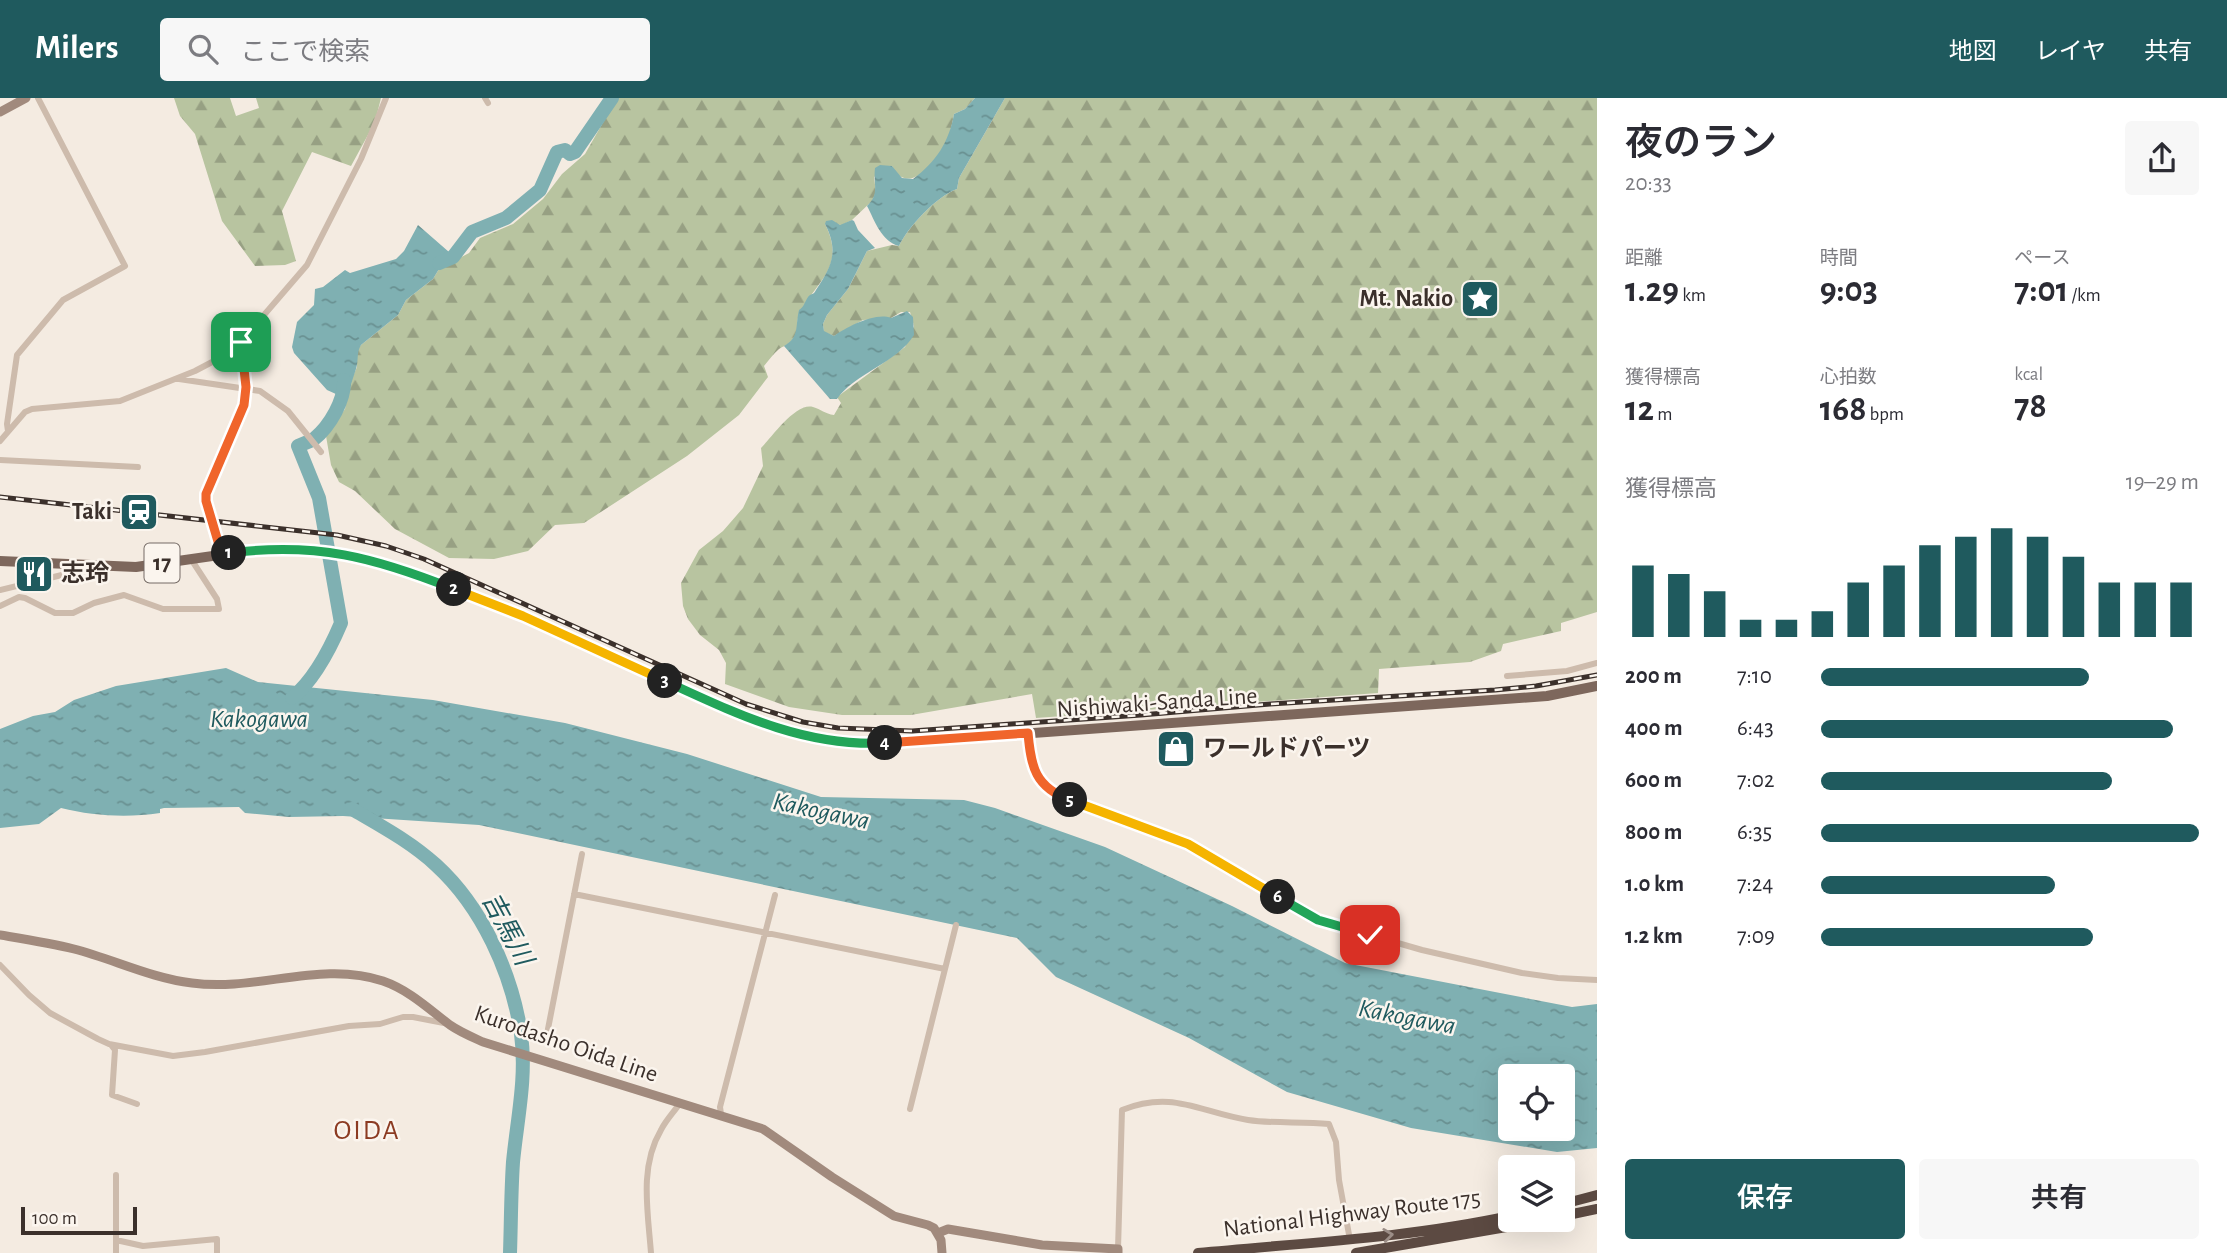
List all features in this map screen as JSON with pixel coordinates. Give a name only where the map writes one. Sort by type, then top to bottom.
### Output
[{"type":"highway","points":[[1575,1201],[1597,1195]]},
{"type":"highway","points":[[1575,1214],[1597,1209]]},
{"type":"highway","name":"National Highway Route 175","points":[[1198,1253],[1350,1240],[1498,1218]]},
{"type":"highway","name":"National Highway Route 175","points":[[1358,1253],[1498,1229]]},
{"type":"main road","points":[[0,112],[26,98]]},
{"type":"main road","name":"Nishiwaki-Sanda Line","points":[[0,561],[136,567],[268,548],[329,551],[405,570],[494,604],[751,720],[797,734],[843,742],[878,743],[1548,696],[1597,686]]},
{"type":"main road","name":"Kurodasho Oida Line","points":[[0,935],[73,949],[192,984],[245,984],[313,974],[360,975],[397,986],[438,1013],[450,1025],[483,1042],[763,1129],[884,1211],[928,1225],[938,1233],[948,1228],[1042,1245],[1118,1251]]},
{"type":"main road","points":[[938,1233],[942,1240],[942,1253]]},
{"type":"street","points":[[8,431],[17,355],[63,300],[125,267],[38,98]]},
{"type":"street","points":[[0,441],[24,412],[120,401],[233,351],[307,265],[360,159],[386,98]]},
{"type":"street","points":[[222,555],[206,494],[244,405],[246,387],[241,342]]},
{"type":"street","points":[[177,378],[260,391],[279,402],[321,452]]},
{"type":"street","points":[[0,460],[138,467]]},
{"type":"street","points":[[0,606],[19,597],[55,613],[67,614],[124,595],[163,609],[219,609],[217,599],[191,559]]},
{"type":"street","points":[[0,590],[70,573],[82,565]]},
{"type":"street","points":[[1507,676],[1567,671],[1597,663]]},
{"type":"street","points":[[1028,733],[1035,774],[1046,789],[1188,844],[1318,920],[1422,950],[1522,973],[1597,980]]},
{"type":"street","points":[[547,1034],[582,854]]},
{"type":"street","points":[[574,894],[945,969]]},
{"type":"street","points":[[721,1115],[720,1107],[775,895]]},
{"type":"street","points":[[911,1109],[956,925]]},
{"type":"street","points":[[0,965],[50,1013],[109,1044],[173,1056],[349,1026],[380,1024],[402,1017],[450,1025]]},
{"type":"street","points":[[109,1044],[115,1050],[112,1095],[137,1104]]},
{"type":"street","points":[[1118,1251],[1122,1110],[1137,1104],[1160,1101],[1177,1101],[1221,1115],[1251,1120],[1329,1124],[1336,1142],[1339,1180],[1350,1240]]},
{"type":"street","points":[[651,1253],[646,1184],[649,1161],[660,1131],[680,1102]]},
{"type":"street","points":[[116,1175],[116,1253]]},
{"type":"street","points":[[116,1240],[143,1246],[217,1239],[217,1253]]},
{"type":"green space","points":[[174,98],[230,98],[236,116],[259,108],[256,98],[381,98],[375,122],[351,166],[312,152],[282,211],[296,261],[285,265],[255,266],[222,221],[195,134],[180,116]]},
{"type":"green space","points":[[617,98],[975,98],[965,109],[954,114],[944,147],[925,171],[918,176],[904,178],[892,166],[874,177],[876,192],[872,201],[852,220],[842,225],[825,224],[833,252],[827,273],[799,315],[794,337],[764,366],[768,377],[739,415],[687,456],[584,523],[555,525],[528,551],[494,559],[449,558],[395,529],[355,491],[339,482],[331,465],[326,436],[345,409],[350,383],[357,367],[357,349],[398,315],[406,300],[433,279],[439,269],[469,253],[480,238],[513,224],[543,199],[562,174],[585,154]]},
{"type":"green space","points":[[1005,98],[1597,98],[1597,612],[1561,623],[1561,631],[1503,644],[1501,651],[1470,662],[1379,669],[1378,693],[1036,718],[1032,694],[911,715],[842,715],[789,707],[725,684],[726,663],[719,650],[700,635],[688,619],[683,606],[681,583],[699,550],[723,531],[743,508],[763,466],[761,448],[785,422],[806,407],[834,415],[841,403],[837,397],[905,347],[914,326],[910,312],[901,312],[891,318],[863,320],[834,336],[824,332],[823,324],[848,289],[867,251],[899,246],[924,213],[941,198],[957,189],[959,178]]},
{"type":"water","points":[[975,98],[1005,98],[959,178],[957,189],[941,198],[924,213],[899,246],[893,243],[879,230],[867,206],[875,193],[875,168],[880,165],[892,166],[902,178],[913,179],[940,151],[949,134],[954,114],[965,109]]},
{"type":"water","points":[[832,220],[840,225],[854,221],[858,230],[875,248],[867,251],[848,289],[827,315],[823,324],[824,331],[834,336],[861,321],[877,317],[891,318],[907,311],[913,317],[914,335],[907,345],[854,382],[837,399],[830,399],[784,346],[795,335],[799,310],[815,292],[830,266],[833,250],[825,224],[826,221]]},
{"type":"water","points":[[418,225],[457,259],[439,269],[433,279],[406,300],[398,315],[361,345],[347,399],[327,390],[294,353],[292,347],[297,322],[314,305],[315,289],[323,287],[345,270],[350,273],[396,259],[404,251]]},
{"type":"water","name":"Kakogawa","points":[[226,668],[258,682],[433,700],[565,723],[687,754],[821,797],[964,800],[995,808],[1105,847],[1232,906],[1345,963],[1572,1007],[1597,1004],[1597,1148],[1557,1152],[1411,1128],[1287,1092],[1189,1038],[1056,977],[1017,938],[479,825],[343,816],[289,817],[245,813],[239,807],[164,808],[160,809],[160,813],[123,816],[61,808],[39,824],[0,828],[0,729],[33,716],[55,712],[74,700],[116,686]]},
{"type":"waterway","points":[[439,263],[453,257],[472,232],[506,218],[540,190],[557,152],[575,152],[612,98]]},
{"type":"waterway","points":[[314,439],[326,427],[335,412],[342,396],[344,380]]},
{"type":"waterway","name":"Kakogawa","points":[[292,698],[321,664],[341,623],[319,498],[298,446],[310,441]]},
{"type":"waterway","name":"吉馬川","points":[[352,809],[395,835],[436,865],[481,921],[502,965],[517,1011],[523,1050],[513,1162],[510,1253]]},
{"type":"railway","points":[[0,497],[337,535],[386,546],[424,559],[746,704],[803,722],[838,728],[912,731],[1495,690],[1597,675]]},
{"type":"place","name":"Mt. Nakio","points":[[1480,299]]},
{"type":"place","name":"Taki","points":[[139,512]]},
{"type":"place","name":"志玲","points":[[34,574]]},
{"type":"place","name":"ワールドパーツ","points":[[1176,749]]},
{"type":"district","name":"OIDA","points":[[367,1131]]},
{"type":"route","points":[[241,342],[246,387],[244,405],[206,494],[222,555],[268,548],[294,548],[324,550],[378,561],[523,616],[751,720],[797,734],[843,742],[878,743],[1028,733],[1035,774],[1046,789],[1188,844],[1318,920],[1370,935]]}]
